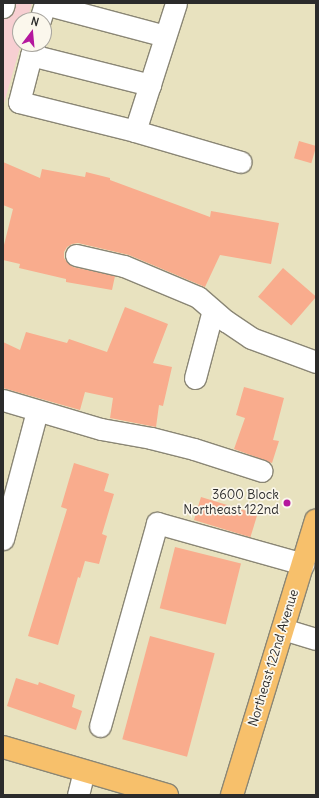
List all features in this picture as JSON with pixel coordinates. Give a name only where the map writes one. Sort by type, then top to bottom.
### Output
[{"type":"main road","name":"Northeast 122nd Avenue","points":[[232,795],[316,521]]},
{"type":"main road","points":[[3,747],[168,795]]},
{"type":"street","points":[[3,7],[4,3]]},
{"type":"street","points":[[135,131],[176,3]]},
{"type":"street","points":[[42,12],[45,4],[166,36]]},
{"type":"street","points":[[32,52],[19,102],[135,131],[241,162]]},
{"type":"street","points":[[39,52],[150,85]]},
{"type":"street","points":[[76,255],[124,266],[198,297],[251,338],[316,362]]},
{"type":"street","points":[[195,378],[213,310]]},
{"type":"street","points":[[3,400],[101,429],[194,448],[262,471]]},
{"type":"street","points":[[3,539],[37,411]]},
{"type":"street","points":[[100,726],[157,523],[303,564]]},
{"type":"street","points":[[283,629],[316,639]]},
{"type":"street","points":[[78,795],[84,771]]},
{"type":"shaded area","points":[[3,3],[32,3],[29,12],[12,12],[12,52],[19,52],[3,107]]},
{"type":"building","points":[[299,141],[316,146],[311,163],[294,158]]},
{"type":"building","points":[[3,162],[40,178],[42,169],[85,177],[86,172],[110,178],[110,180],[210,217],[211,211],[279,223],[271,264],[220,255],[205,287],[129,255],[78,243],[67,247],[64,252],[64,258],[73,267],[115,276],[112,290],[66,282],[66,279],[19,268],[20,264],[3,260],[3,249],[13,209],[3,205]]},
{"type":"building","points":[[283,268],[316,297],[291,326],[258,297]]},
{"type":"building","points":[[125,307],[168,324],[153,363],[172,367],[163,406],[159,405],[156,427],[110,418],[113,398],[85,392],[80,410],[3,388],[3,342],[20,350],[26,332],[67,343],[69,339],[107,352]]},
{"type":"building","points":[[244,387],[284,398],[273,440],[279,441],[272,463],[234,449],[245,418],[236,415]]},
{"type":"building","points":[[74,463],[109,474],[104,491],[114,494],[102,534],[107,536],[99,564],[85,561],[80,578],[78,577],[58,645],[28,636],[67,509],[61,507]]},
{"type":"building","points":[[201,497],[257,514],[250,537],[194,520]]},
{"type":"building","points":[[175,547],[241,563],[226,625],[160,608]]},
{"type":"building","points":[[150,636],[215,653],[187,757],[122,739]]},
{"type":"building","points":[[16,678],[38,685],[39,682],[75,695],[72,707],[82,711],[76,730],[7,706]]},
{"type":"place","name":"3600 Block Northeast 122nd","points":[[287,503]]}]
